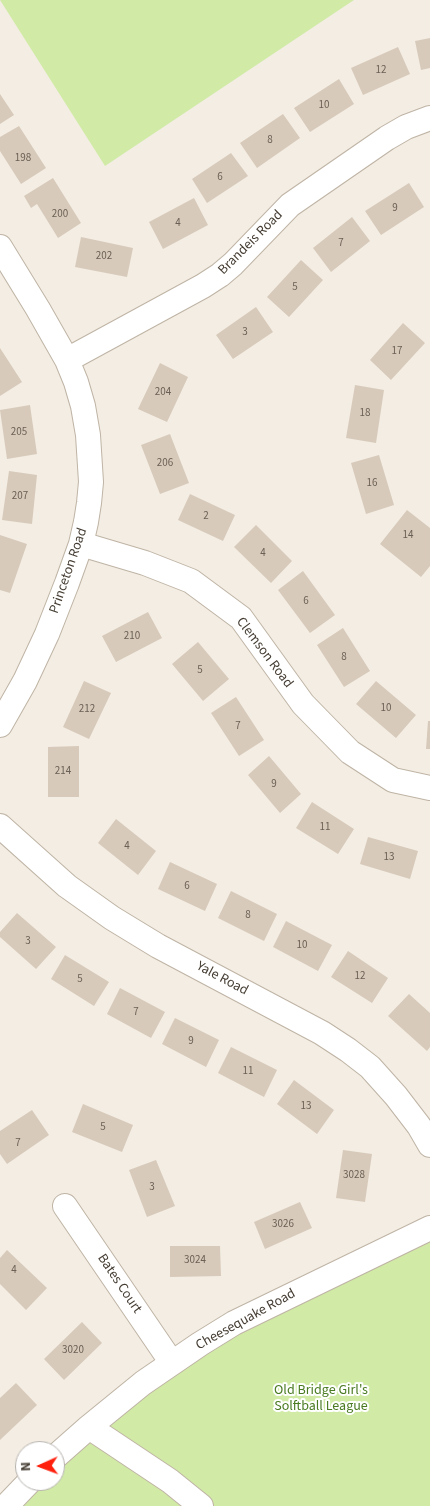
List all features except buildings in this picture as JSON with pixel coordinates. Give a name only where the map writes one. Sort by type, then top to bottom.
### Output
[{"type":"street","name":"Brandeis Road","points":[[67,360],[204,286],[238,259],[290,205],[386,138],[430,118]]},
{"type":"street","name":"Princeton Road","points":[[0,246],[67,360],[76,382],[83,406],[88,435],[91,482],[89,504],[81,544],[57,610],[15,701],[0,725]]},
{"type":"street","name":"Clemson Road","points":[[81,544],[145,563],[191,581],[241,618],[303,704],[350,752],[393,780],[430,788]]},
{"type":"street","name":"Yale Road","points":[[0,826],[68,886],[112,918],[158,946],[296,1018],[348,1050],[370,1067],[396,1096],[419,1126],[430,1145]]},
{"type":"street","name":"Bates Court","points":[[66,1206],[172,1363]]},
{"type":"street","name":"Cheesequake Road","points":[[65,1448],[143,1383],[234,1324],[430,1228]]},
{"type":"street","points":[[89,1427],[170,1482],[201,1506]]},
{"type":"street","points":[[6,1506],[20,1491]]},
{"type":"green space","points":[[0,0],[354,0],[105,166]]},
{"type":"green space","name":"Old Bridge Girl's Solftball League","points":[[430,1228],[430,1506],[6,1506],[20,1491],[65,1491],[65,1449],[143,1383]]}]
